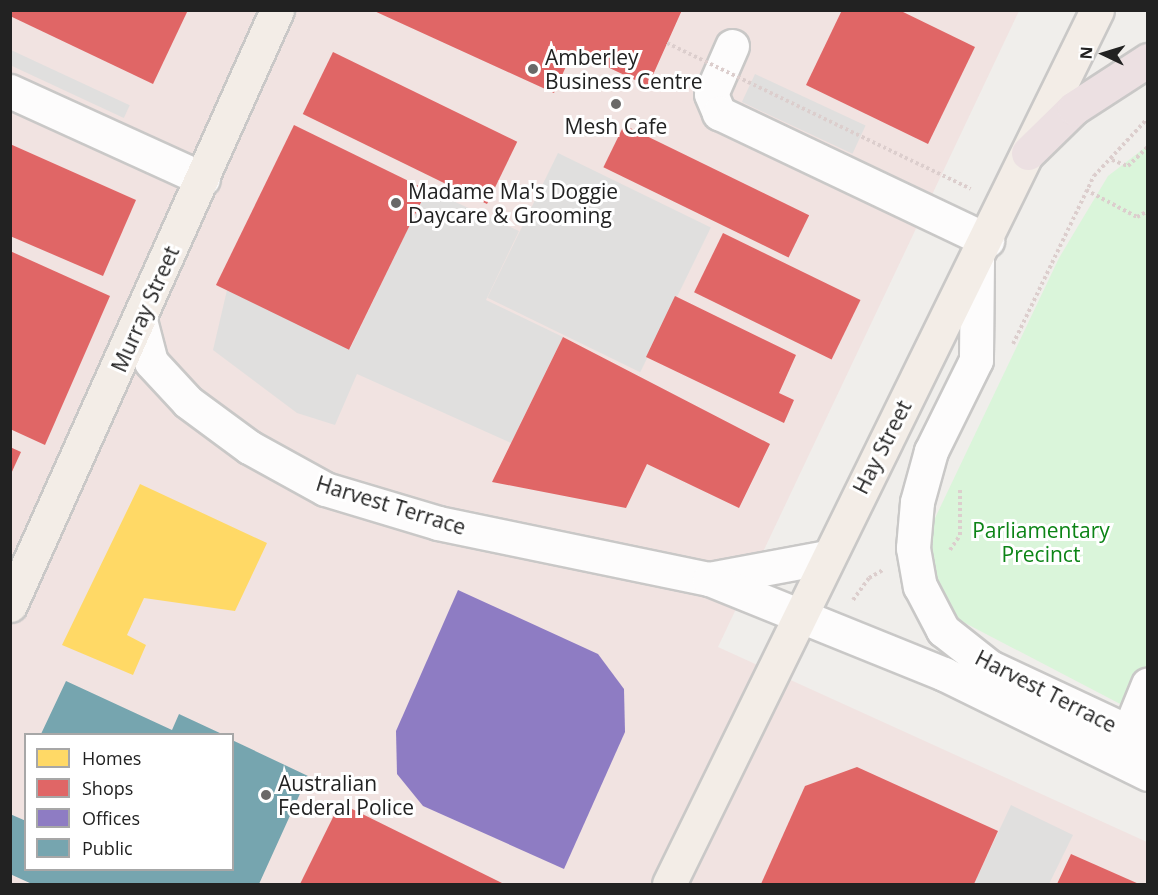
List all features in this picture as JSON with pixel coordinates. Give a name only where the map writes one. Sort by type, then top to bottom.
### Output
[{"type":"highway","points":[[1028,153],[1074,108],[1148,60]]},
{"type":"main road","name":"Murray Street","points":[[10,605],[140,320],[277,10]]},
{"type":"main road","name":"Hay Street","points":[[669,885],[800,612],[982,250],[1097,10]]},
{"type":"street","points":[[732,46],[711,94],[719,113],[982,250]]},
{"type":"street","points":[[10,91],[203,179]]},
{"type":"street","name":"Harvest Terrace","points":[[982,250],[976,360],[931,451],[917,502],[913,548],[920,586],[933,616],[964,650],[990,667],[1131,744],[1148,774]]},
{"type":"street","name":"Harvest Terrace","points":[[140,320],[151,362],[188,402],[249,447],[326,489],[438,523],[709,579],[800,612],[1131,744]]},
{"type":"street","name":"Harvest Terrace","points":[[709,579],[827,557]]},
{"type":"street","points":[[1131,744],[1148,684]]},
{"type":"path","points":[[667,43],[1004,205]]},
{"type":"path","points":[[1148,118],[1124,139],[1112,160],[1128,166],[1148,147]]},
{"type":"path","points":[[1086,190],[1137,217],[1148,211]]},
{"type":"path","points":[[850,607],[869,578],[892,566]]},
{"type":"shaded area","points":[[10,11],[1019,11],[718,647],[1147,842],[1147,884],[11,884]]},
{"type":"shaded area","points":[[11,50],[130,105],[124,118],[10,65]]},
{"type":"shaded area","points":[[755,74],[866,126],[852,154],[742,102]]},
{"type":"shaded area","points":[[558,153],[711,228],[640,372],[487,298]]},
{"type":"shaded area","points":[[427,189],[519,231],[486,300],[563,337],[511,443],[357,374],[335,425],[297,413],[213,350],[227,290],[350,349]]},
{"type":"shaded area","points":[[1011,805],[1073,835],[1049,884],[974,884]]},
{"type":"green space","name":"Parliamentary Precinct","points":[[1147,146],[1147,718],[942,611],[925,539],[1059,258],[1108,176]]},
{"type":"building: Homes","points":[[140,484],[267,543],[235,611],[144,598],[127,635],[146,645],[133,675],[62,645]]},
{"type":"building: Shops","points":[[10,10],[188,10],[153,84],[10,16]]},
{"type":"building: Shops","name":"Amberley Business Centre","points":[[372,10],[682,10],[648,86],[573,51],[554,93]]},
{"type":"building: Shops","points":[[842,10],[899,10],[975,47],[928,144],[806,85]]},
{"type":"building: Shops","points":[[333,52],[517,142],[487,204],[303,114]]},
{"type":"building: Shops","points":[[294,125],[427,190],[349,350],[216,285]]},
{"type":"building: Shops","points":[[624,125],[809,215],[789,258],[603,167]]},
{"type":"building: Shops","points":[[10,144],[136,200],[103,276],[10,236]]},
{"type":"building: Shops","points":[[723,233],[861,300],[832,359],[694,292]]},
{"type":"building: Shops","points":[[10,251],[110,296],[45,445],[10,429]]},
{"type":"building: Shops","points":[[675,296],[796,355],[779,393],[794,400],[784,423],[646,357]]},
{"type":"building: Shops","points":[[563,337],[770,444],[739,508],[647,464],[626,508],[492,482]]},
{"type":"building: Shops","points":[[10,447],[21,452],[10,476]]},
{"type":"building: Shops","points":[[857,767],[998,831],[974,884],[761,884],[805,786]]},
{"type":"building: Shops","points":[[340,803],[504,884],[300,884]]},
{"type":"building: Shops","points":[[1071,854],[1139,884],[1057,884]]},
{"type":"building: Offices","points":[[458,590],[598,654],[624,689],[625,732],[564,869],[423,806],[397,774],[396,731]]},
{"type":"building: Public","points":[[66,681],[172,730],[179,714],[220,733],[41,733]]},
{"type":"building: Public","name":"Australian Federal Police","points":[[234,741],[308,776],[259,884],[32,884],[10,874],[10,814],[24,820],[24,871],[234,871]]},
{"type":"place","name":"Amberley Business Centre","points":[[533,69]]},
{"type":"place","name":"Mesh Cafe","points":[[616,104]]},
{"type":"place","name":"Madame Ma's Doggie Daycare & Grooming","points":[[396,203]]},
{"type":"place","name":"Australian Federal Police","points":[[266,795]]}]
